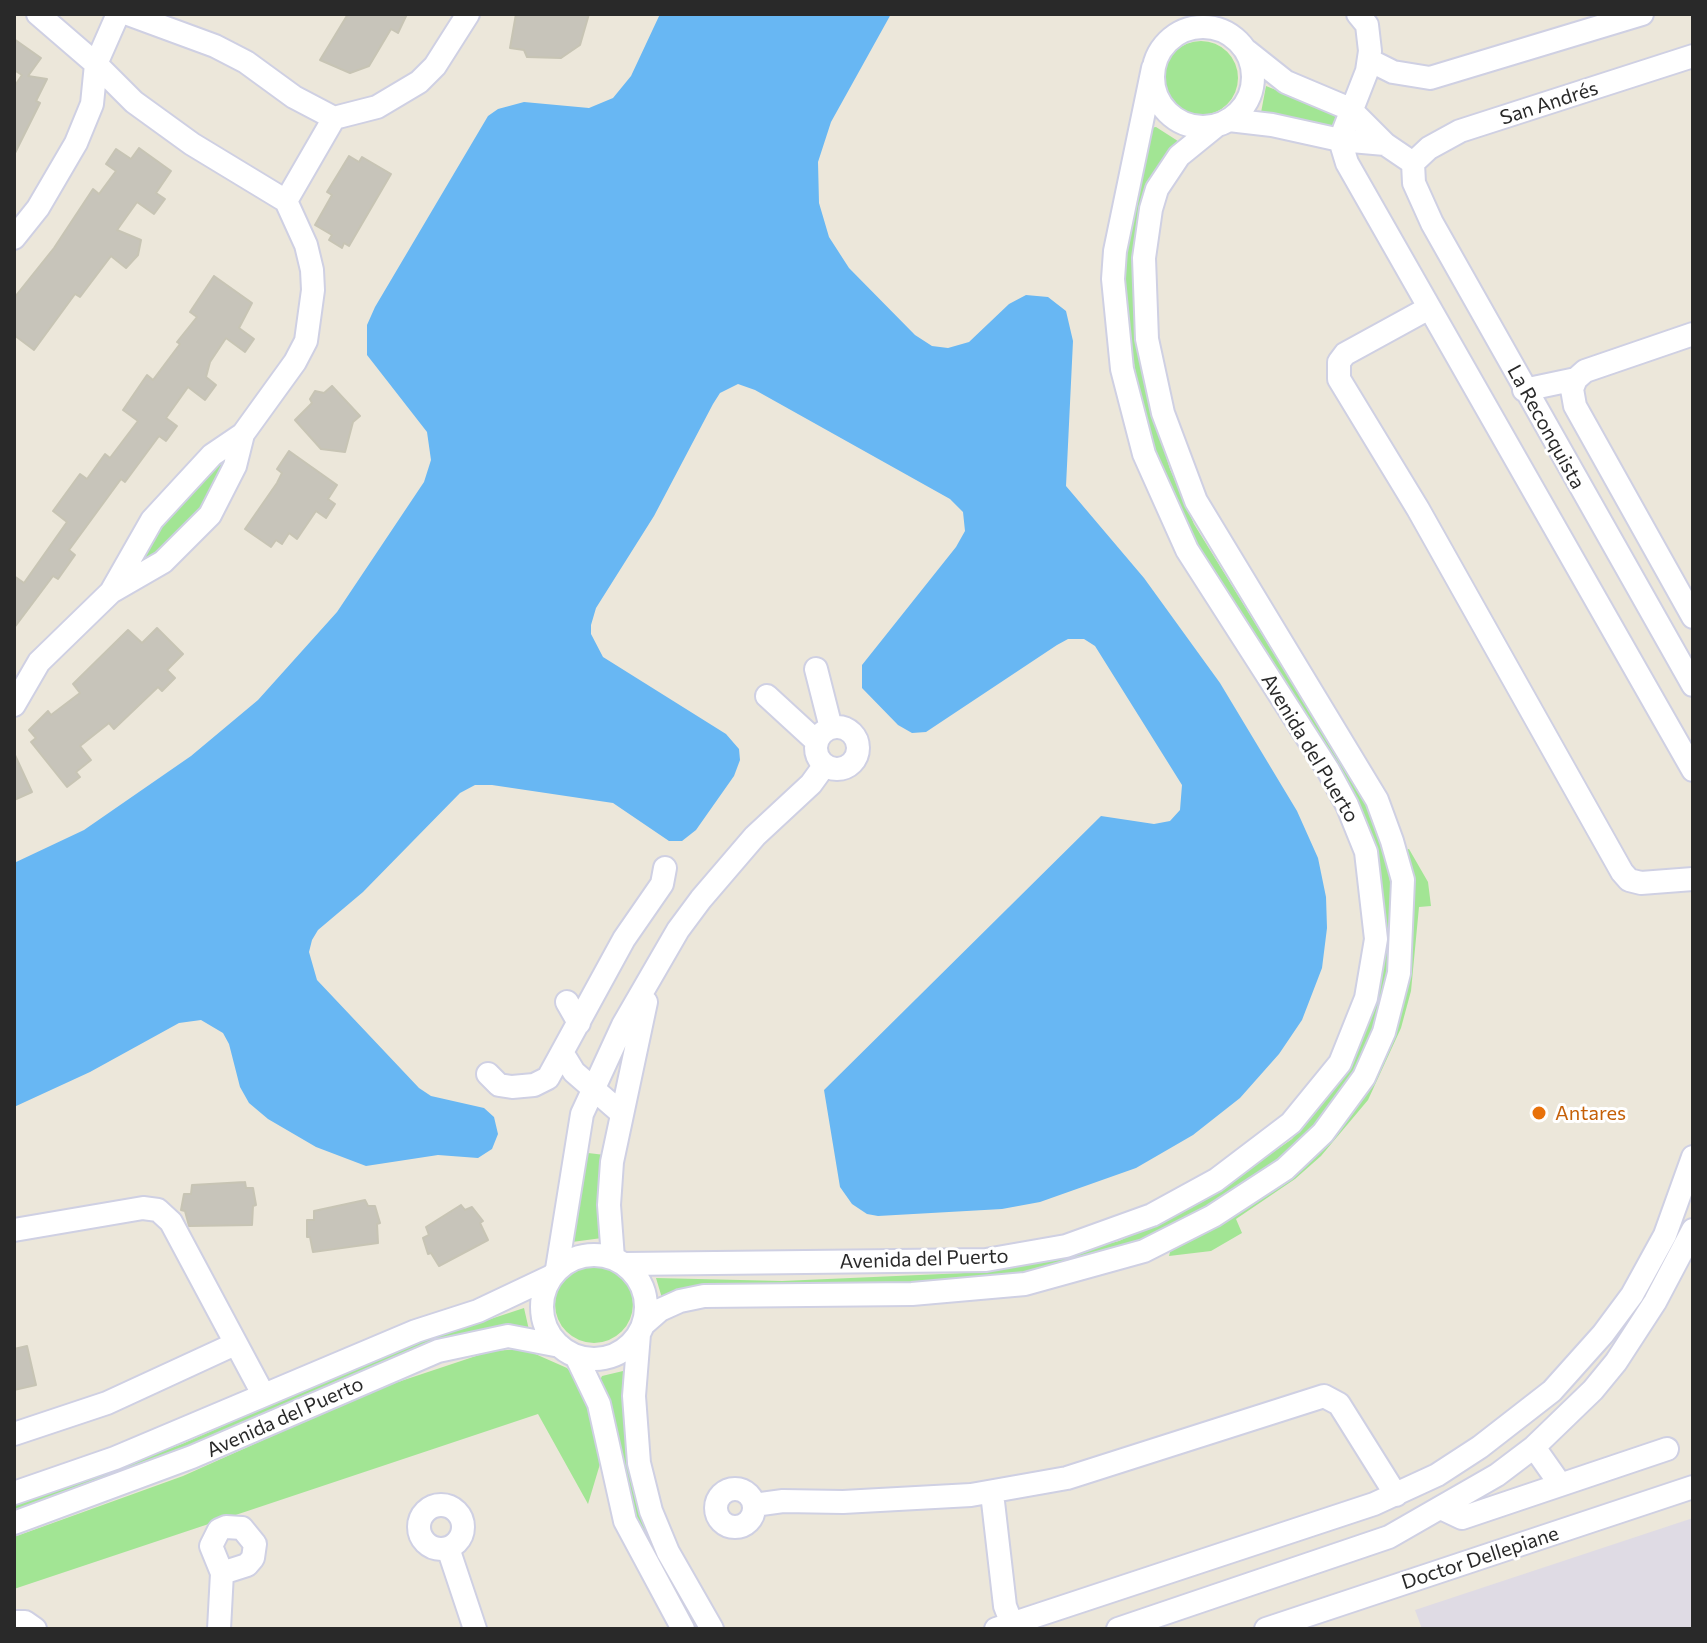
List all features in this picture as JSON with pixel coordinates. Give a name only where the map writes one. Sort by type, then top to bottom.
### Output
[{"type":"street","points":[[38,14],[134,102],[192,144],[286,201],[306,245],[312,270],[313,290],[306,341],[295,362],[243,434],[212,455],[152,520],[111,592]]},
{"type":"street","points":[[14,238],[38,208],[76,143],[92,104],[96,64],[118,14]]},
{"type":"street","points":[[128,14],[215,46],[246,62],[294,97],[334,118],[377,107],[419,82],[435,66],[468,14]]},
{"type":"street","points":[[1189,14],[1158,53],[1153,68],[1156,96],[1174,119],[1202,127],[1223,123],[1272,125],[1340,140],[1385,144]]},
{"type":"street","points":[[1223,123],[1247,102],[1252,89],[1251,63],[1233,14]]},
{"type":"street","points":[[1358,14],[1370,37],[1369,60],[1340,140],[1355,177],[1693,770]]},
{"type":"street","points":[[1369,60],[1393,72],[1430,78],[1642,14]]},
{"type":"street","points":[[1173,37],[1194,27],[1223,31],[1286,82],[1350,109],[1385,144],[1413,163]]},
{"type":"street","name":"San Andrés","points":[[1413,163],[1429,148],[1460,131],[1693,56]]},
{"type":"street","name":"Avenida del Puerto","points":[[619,1261],[986,1260],[1066,1246],[1152,1215],[1238,1165],[1271,1141],[1308,1105],[1345,1051],[1366,998],[1376,939],[1366,852],[1353,816],[1328,770],[1187,550],[1144,454],[1122,369],[1113,279],[1115,251],[1153,68]]},
{"type":"street","points":[[286,201],[334,118]]},
{"type":"street","name":"Avenida del Puerto","points":[[641,1329],[680,1301],[704,1296],[912,1294],[984,1288],[1059,1276],[1144,1251],[1213,1216],[1285,1169],[1323,1133],[1364,1077],[1393,1001],[1403,939],[1403,880],[1386,821],[1350,753],[1196,501],[1163,413],[1147,339],[1144,258],[1157,189],[1179,156],[1223,123]]},
{"type":"street","name":"La Reconquista","points":[[1413,163],[1414,183],[1432,223],[1693,685]]},
{"type":"street","points":[[1429,308],[1345,354],[1339,362],[1339,379],[1418,509],[1622,872],[1629,880],[1641,883],[1693,880]]},
{"type":"street","points":[[1693,334],[1585,371],[1576,379],[1572,389],[1575,406],[1693,617]]},
{"type":"street","points":[[1524,390],[1576,379]]},
{"type":"street","points":[[14,705],[39,662],[111,592],[163,562],[210,515],[231,477],[243,434]]},
{"type":"street","points":[[14,670],[39,662]]},
{"type":"street","points":[[816,669],[824,734],[816,754],[824,766]]},
{"type":"street","points":[[767,696],[824,734],[850,732],[858,752],[845,768],[824,766]]},
{"type":"street","points":[[1680,747],[1693,784]]},
{"type":"street","points":[[683,1629],[637,1549],[625,1521],[599,1404],[568,1351],[544,1320],[542,1305],[554,1273],[589,1096],[656,966],[678,930],[714,883],[755,836],[811,784],[824,766]]},
{"type":"street","points":[[488,1074],[499,1085],[512,1087],[534,1085],[548,1078],[624,939],[662,884],[665,868]]},
{"type":"street","points":[[619,1261],[610,1179],[620,1112],[656,966]]},
{"type":"street","points":[[567,1002],[579,1023]]},
{"type":"street","points":[[563,1054],[589,1096]]},
{"type":"street","points":[[548,1078],[558,1080],[620,1112]]},
{"type":"street","points":[[992,1493],[1005,1606],[1012,1626],[1396,1495],[1444,1470],[1524,1415],[1578,1364],[1648,1270],[1677,1208],[1693,1157]]},
{"type":"street","points":[[14,1230],[143,1208],[158,1210],[171,1222],[263,1394]]},
{"type":"street","points":[[1118,1629],[1398,1532],[1435,1513],[1534,1447],[1593,1390],[1616,1362],[1655,1302],[1693,1230]]},
{"type":"street","points":[[554,1273],[583,1255],[619,1261],[637,1276],[644,1291],[634,1396],[639,1463],[661,1537],[712,1629]]},
{"type":"street","name":"Avenida del Puerto","points":[[14,1493],[115,1458],[416,1331],[502,1302],[554,1273]]},
{"type":"street","points":[[568,1351],[590,1359],[618,1353],[641,1329]]},
{"type":"street","name":"Avenida del Puerto","points":[[14,1523],[192,1457],[438,1351],[508,1336],[568,1351]]},
{"type":"street","points":[[14,1434],[107,1403],[235,1344]]},
{"type":"street","points":[[754,1505],[992,1493],[1103,1470],[1324,1396],[1339,1404],[1396,1495],[1398,1532]]},
{"type":"street","points":[[1534,1447],[1560,1484]]},
{"type":"street","points":[[1396,1495],[1419,1498],[1435,1513],[1462,1518],[1667,1449]]},
{"type":"street","name":"Doctor Dellepiane","points":[[1266,1629],[1693,1487]]},
{"type":"street","points":[[637,1549],[661,1537]]},
{"type":"street","points":[[448,1548],[475,1629]]},
{"type":"street","points":[[219,1629],[222,1573]]},
{"type":"street","points":[[14,1622],[25,1622],[35,1629]]},
{"type":"shaded area","points":[[1693,1518],[1693,1629],[1422,1629],[1415,1610]]},
{"type":"green space","points":[[1201,41],[1222,47],[1232,57],[1238,78],[1232,99],[1222,109],[1201,115],[1180,109],[1170,99],[1164,78],[1170,57],[1180,47]]},
{"type":"green space","points":[[1266,86],[1336,114],[1335,129],[1260,118]]},
{"type":"green space","points":[[1156,127],[1181,143],[1152,184],[1153,415],[1170,469],[1194,524],[1369,808],[1389,873],[1394,920],[1393,954],[1382,1009],[1352,1081],[1300,1145],[1208,1210],[1124,1249],[1039,1273],[966,1282],[662,1298],[656,1278],[782,1281],[965,1273],[1038,1262],[1119,1241],[1202,1202],[1292,1139],[1344,1077],[1358,1049],[1374,1008],[1384,956],[1386,920],[1372,845],[1188,530],[1162,474],[1144,420],[1125,312],[1126,254],[1150,128]]},
{"type":"green space","points":[[224,457],[227,461],[209,503],[141,571],[138,559],[184,493]]},
{"type":"green space","points":[[1409,849],[1428,882],[1431,906],[1419,907],[1411,991],[1401,1028],[1368,1100],[1321,1156],[1295,1179],[1236,1219],[1242,1233],[1211,1251],[1169,1256],[1171,1248],[1243,1211],[1292,1174],[1396,1027],[1407,989],[1411,956],[1411,888],[1404,850]]},
{"type":"green space","points":[[588,1153],[605,1155],[602,1238],[572,1242]]},
{"type":"green space","points":[[594,1265],[609,1268],[621,1277],[630,1289],[633,1304],[630,1319],[621,1331],[609,1340],[594,1343],[579,1340],[567,1331],[558,1319],[555,1304],[558,1289],[567,1277],[579,1268]]},
{"type":"green space","points":[[524,1308],[529,1330],[249,1424],[14,1514],[14,1505],[182,1444],[394,1351]]},
{"type":"green space","points":[[524,1349],[567,1368],[588,1390],[603,1454],[588,1504],[538,1414],[14,1589],[14,1537],[183,1476],[377,1389],[491,1351]]},
{"type":"green space","points":[[623,1371],[622,1406],[651,1534],[648,1538],[644,1538],[637,1527],[600,1380],[602,1376]]},
{"type":"water","points":[[660,14],[891,14],[831,122],[818,162],[819,203],[829,237],[849,268],[915,335],[932,346],[948,348],[969,342],[1009,304],[1026,295],[1048,297],[1066,311],[1073,341],[1066,486],[1144,578],[1220,683],[1297,811],[1318,858],[1326,897],[1327,928],[1322,968],[1302,1020],[1279,1054],[1240,1098],[1193,1135],[1136,1168],[1040,1202],[1002,1209],[878,1216],[867,1214],[852,1204],[840,1187],[824,1090],[1101,816],[1154,824],[1170,821],[1180,810],[1182,785],[1095,646],[1084,639],[1068,639],[1057,645],[926,732],[912,733],[898,725],[862,688],[862,665],[956,547],[965,531],[963,512],[950,499],[755,390],[738,384],[720,393],[713,404],[654,516],[596,608],[591,625],[591,634],[603,657],[726,734],[739,749],[740,760],[734,776],[696,830],[682,841],[669,841],[613,803],[475,785],[460,793],[363,892],[318,930],[312,940],[309,952],[317,980],[419,1088],[431,1096],[484,1108],[494,1117],[498,1134],[492,1149],[478,1158],[438,1155],[366,1166],[316,1147],[268,1119],[249,1103],[240,1087],[229,1044],[223,1033],[201,1020],[179,1023],[90,1072],[14,1107],[14,863],[84,830],[191,756],[258,700],[337,612],[424,482],[431,460],[427,432],[367,355],[367,325],[375,307],[488,116],[498,109],[524,102],[589,108],[613,98],[631,76]]},
{"type":"building","points":[[348,14],[407,14],[398,33],[391,29],[369,66],[350,73],[320,60]]},
{"type":"building","points":[[516,14],[589,14],[580,45],[561,58],[527,57],[524,50],[510,48]]},
{"type":"building","points":[[14,39],[41,58],[28,76],[47,79],[36,101],[40,103],[14,155],[14,87],[22,75],[14,70]]},
{"type":"building","points":[[139,148],[171,171],[156,193],[165,199],[154,214],[137,202],[117,230],[141,240],[138,255],[126,268],[111,256],[80,297],[75,294],[34,350],[14,335],[14,298],[54,248],[93,189],[99,194],[116,171],[106,164],[116,149],[131,159]]},
{"type":"building","points":[[349,156],[359,162],[362,157],[391,174],[349,246],[344,243],[342,248],[329,240],[332,235],[315,225],[332,195],[327,192]]},
{"type":"building","points":[[214,276],[252,303],[239,328],[254,339],[245,352],[226,338],[210,362],[206,377],[216,385],[205,400],[188,387],[166,418],[177,426],[166,441],[159,436],[125,482],[121,479],[69,550],[75,555],[58,579],[53,576],[14,628],[14,576],[24,583],[67,522],[53,511],[80,474],[87,479],[105,454],[110,458],[138,421],[123,410],[147,375],[153,380],[180,344],[177,342],[197,317],[190,312]]},
{"type":"building","points":[[332,386],[360,416],[353,422],[345,452],[321,449],[295,420],[312,403],[310,399],[315,391],[324,393]]},
{"type":"building","points":[[289,451],[337,485],[328,499],[335,504],[326,518],[316,511],[297,539],[289,533],[282,544],[276,540],[271,547],[245,529],[277,483],[282,473],[277,469]]},
{"type":"building","points":[[157,628],[183,654],[167,670],[175,678],[162,691],[158,687],[114,729],[109,723],[80,746],[91,760],[76,772],[80,777],[67,787],[31,742],[36,738],[29,730],[48,711],[51,715],[80,693],[73,684],[128,630],[142,643]]},
{"type":"building","points":[[14,753],[32,792],[14,800]]},
{"type":"building","points":[[245,1182],[246,1188],[253,1188],[256,1205],[253,1206],[252,1225],[189,1226],[185,1211],[181,1210],[184,1194],[191,1194],[192,1185]]},
{"type":"building","points":[[365,1200],[368,1206],[375,1206],[380,1223],[377,1224],[378,1243],[313,1252],[310,1237],[307,1237],[307,1220],[314,1220],[314,1211]]},
{"type":"building","points":[[461,1205],[465,1210],[472,1207],[483,1221],[480,1223],[488,1240],[439,1266],[431,1253],[428,1254],[423,1238],[429,1235],[426,1227]]},
{"type":"building","points":[[27,1346],[36,1385],[14,1390],[14,1349]]},
{"type":"place","name":"Antares","points":[[1539,1113]]}]
